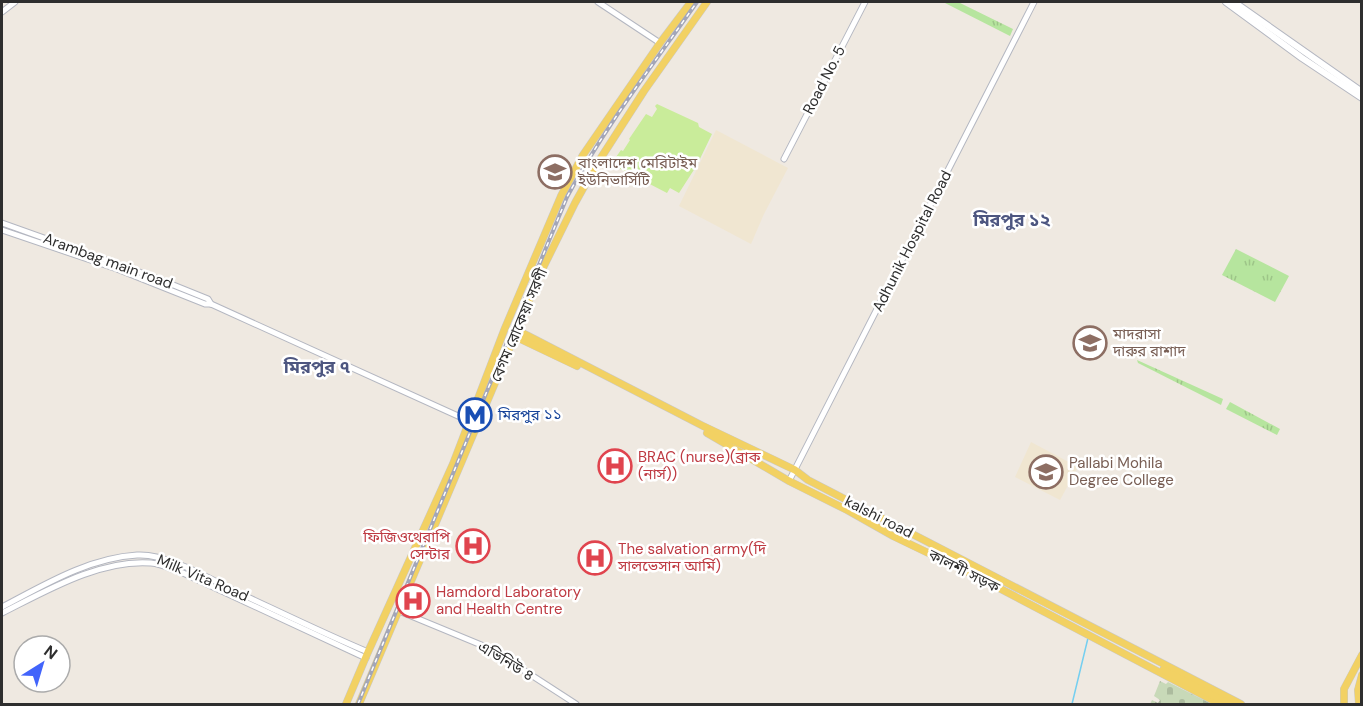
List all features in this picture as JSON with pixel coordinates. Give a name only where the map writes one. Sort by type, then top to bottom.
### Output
[{"type":"main road","name":"বেগম রোকেয়া সরণী","points":[[346,705],[438,497],[505,328],[561,196],[583,155],[691,2]]},
{"type":"main road","name":"বেগম রোকেয়া সরণী","points":[[359,705],[540,274],[575,203],[595,167],[707,2]]},
{"type":"main road","points":[[1226,2],[1302,58],[1362,98]]},
{"type":"main road","points":[[1234,2],[1362,92]]},
{"type":"main road","points":[[561,196],[575,203]]},
{"type":"main road","name":"kalshi road","points":[[516,333],[795,471],[808,480],[1241,705]]},
{"type":"main road","name":"কালশী সড়ক","points":[[516,333],[710,434],[789,481],[893,536],[974,575],[1220,705]]},
{"type":"main road","points":[[1108,646],[1124,651],[1230,705]]},
{"type":"main road","points":[[1344,705],[1344,689],[1362,655]]},
{"type":"main road","points":[[1360,703],[1358,690],[1362,675]]},
{"type":"main road","points":[[1360,703],[1362,690]]},
{"type":"street","points":[[2,12],[15,2]]},
{"type":"street","points":[[598,2],[660,43]]},
{"type":"street","name":"Road No. 5","points":[[784,159],[865,2]]},
{"type":"street","name":"Adhunik Hospital Road","points":[[789,481],[1034,2]]},
{"type":"street","name":"Arambag main road","points":[[2,223],[156,278],[208,299],[211,304]]},
{"type":"street","name":"Arambag main road","points":[[2,230],[109,266],[205,304],[211,304],[469,421]]},
{"type":"street","name":"Milk Vita Road","points":[[2,608],[84,567],[110,559],[137,555],[153,556],[183,566],[367,655]]},
{"type":"street","name":"Milk Vita Road","points":[[2,614],[99,569],[135,563],[154,563],[183,573],[367,655]]},
{"type":"street","name":"এভিনিউ ৪","points":[[399,611],[491,649],[576,705]]},
{"type":"shaded area","points":[[716,130],[788,168],[751,244],[679,206]]},
{"type":"shaded area","name":"Pallabi Mohila Degree College","points":[[1031,442],[1078,467],[1060,500],[1015,477]]},
{"type":"green space","points":[[943,2],[958,2],[1013,29],[1010,36]]},
{"type":"green space","points":[[657,104],[698,123],[699,127],[712,134],[697,165],[679,193],[670,188],[667,193],[611,164],[621,150],[623,151],[646,114],[652,117]]},
{"type":"green space","points":[[1236,249],[1289,276],[1275,302],[1222,275]]},
{"type":"green space","points":[[1137,360],[1223,399],[1221,405],[1138,363]]},
{"type":"green space","points":[[1230,402],[1280,429],[1277,435],[1226,409]]},
{"type":"green space","points":[[1160,681],[1166,684],[1168,682],[1212,704],[1150,704],[1152,700],[1158,703],[1160,700],[1154,696]]},
{"type":"waterway","points":[[1072,704],[1088,638]]},
{"type":"railway","points":[[358,704],[567,197],[613,122],[697,2]]},
{"type":"place","name":"বাংলাদেশ মেরিটাইম ইউনিভার্সিটি","points":[[555,172]]},
{"type":"place","name":"মাদরাসা দারুর রাশাদ","points":[[1090,343]]},
{"type":"place","name":"মিরপুর ১১","points":[[475,415]]},
{"type":"place","name":"BRAC (nurse)(ব্রাক (নার্স))","points":[[615,466]]},
{"type":"place","name":"Pallabi Mohila Degree College","points":[[1046,472]]},
{"type":"place","name":"ফিজিওথেরাপি সেন্টার","points":[[473,546]]},
{"type":"place","name":"The salvation army(দি সালভেসান আর্মি)","points":[[595,558]]},
{"type":"place","name":"Hamdord Laboratory and Health Centre","points":[[413,601]]},
{"type":"district","name":"মিরপুর ১২","points":[[1012,220]]},
{"type":"district","name":"মিরপুর ৭","points":[[317,367]]}]
